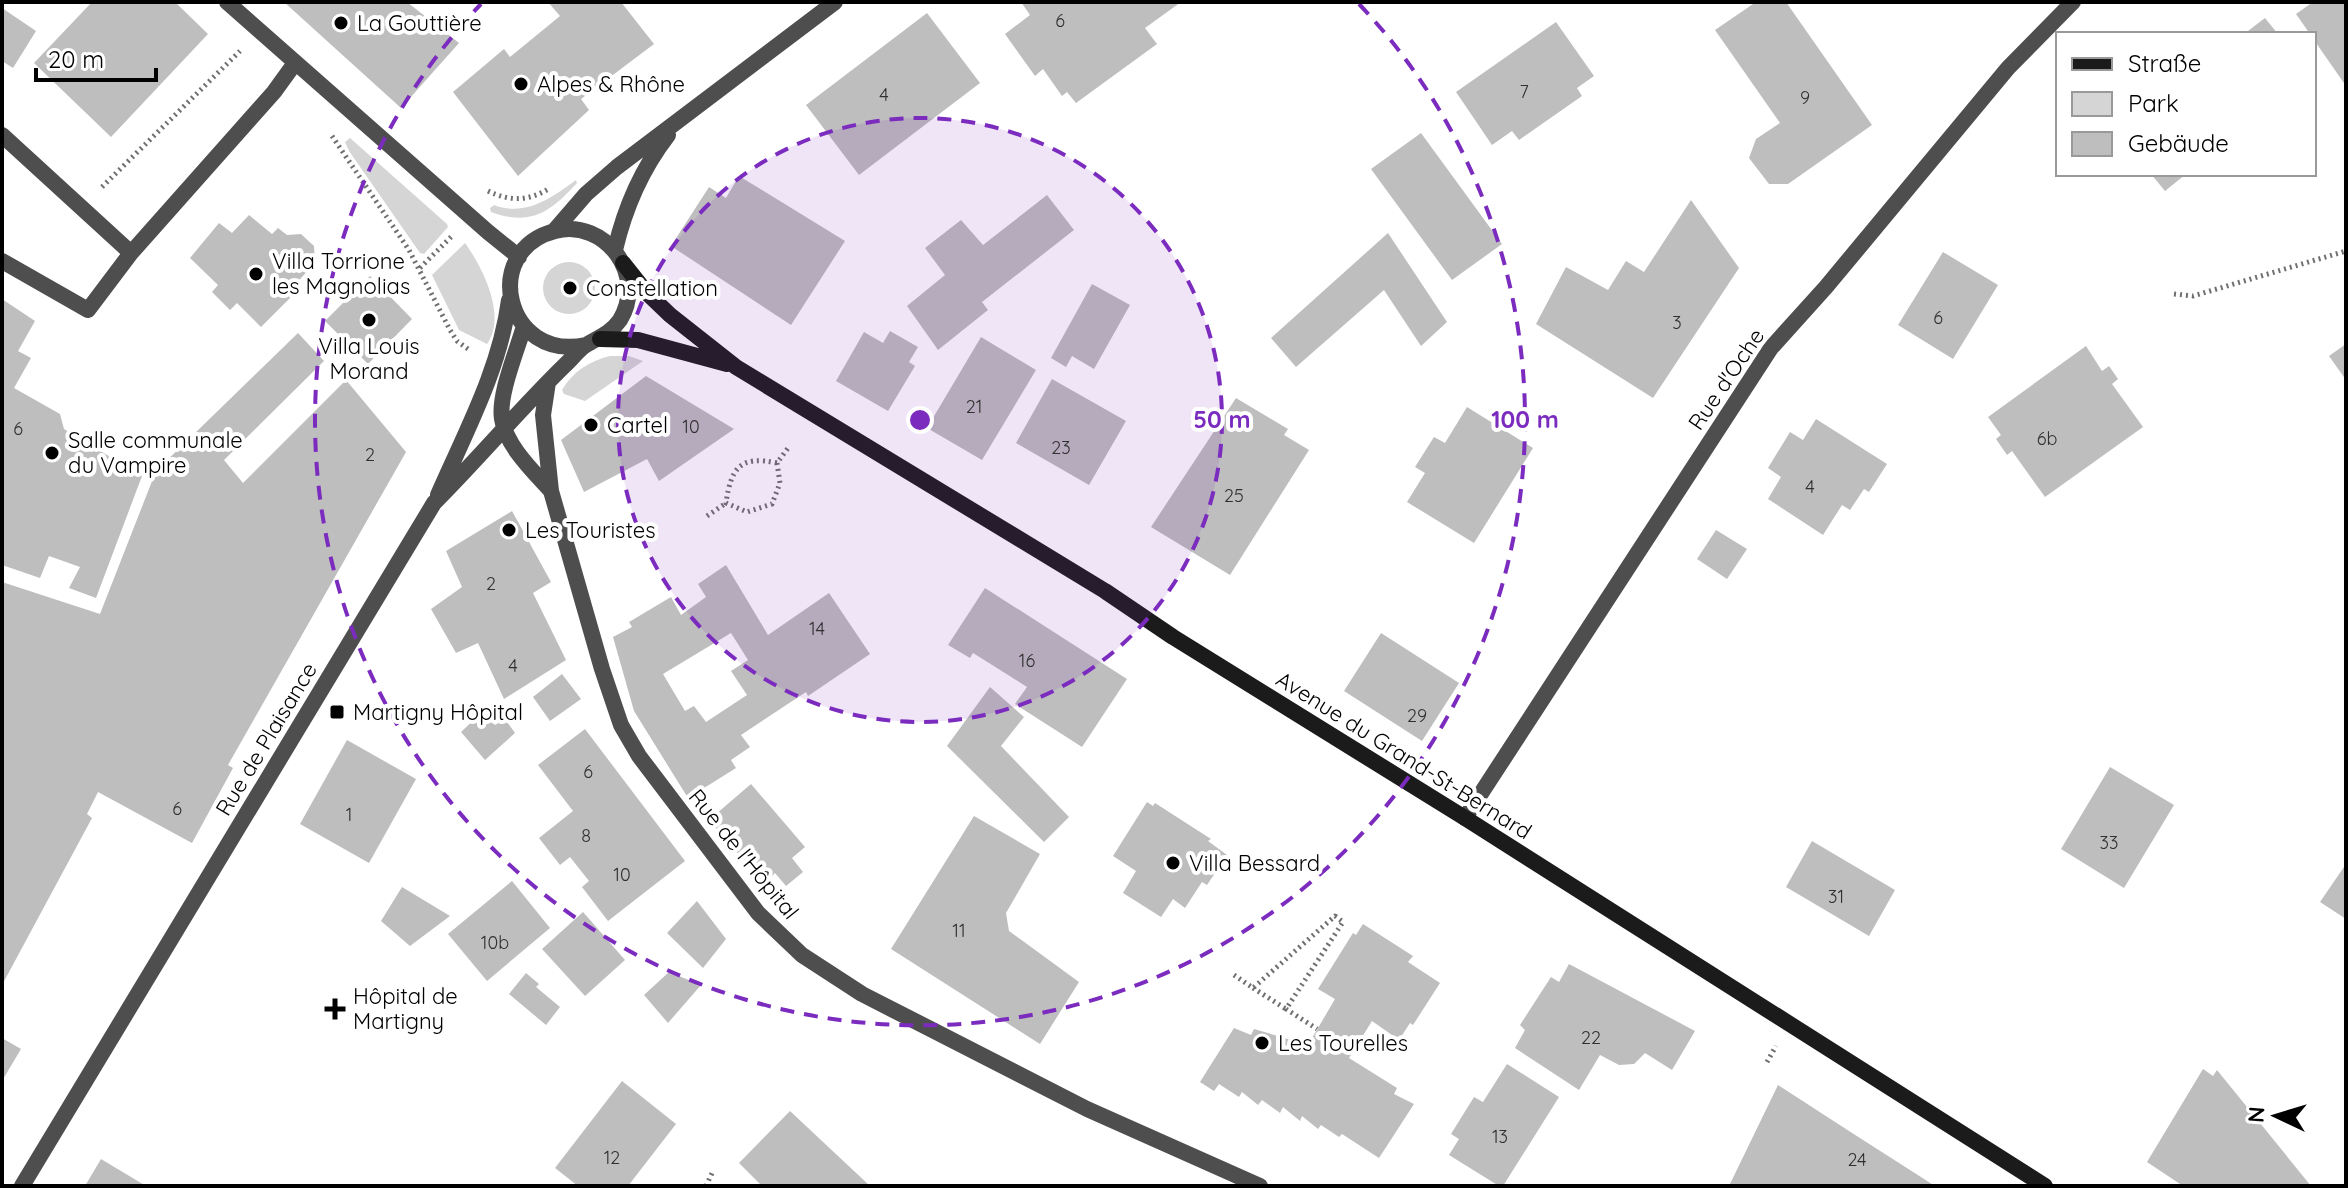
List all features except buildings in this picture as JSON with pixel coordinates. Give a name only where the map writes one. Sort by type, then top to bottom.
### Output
[{"type":"street","points":[[227,2],[519,257]]},
{"type":"street","points":[[554,231],[595,185],[835,2]]},
{"type":"street","name":"Rue d'Oche","points":[[1465,818],[1771,348],[1826,287],[2008,68],[2073,2]]},
{"type":"street","points":[[2,261],[88,310],[131,253],[274,92],[295,63]]},
{"type":"street","points":[[510,287],[512,304],[524,326],[534,336],[552,345],[566,348],[593,342],[618,323],[627,302],[628,286],[619,257],[623,217],[648,162],[679,121]]},
{"type":"street","points":[[2,135],[131,253]]},
{"type":"street","points":[[434,503],[494,364],[504,334],[510,287],[519,257],[534,241],[554,231],[576,229],[603,240],[619,257]]},
{"type":"street","name":"Avenue du Grand-St-Bernard","points":[[619,257],[646,292],[670,315],[736,367],[1105,591],[1173,637],[1465,818],[2045,1186]]},
{"type":"street","points":[[524,326],[502,401],[501,417],[505,430],[531,469],[551,491]]},
{"type":"street","name":"Avenue du Grand-St-Bernard","points":[[593,342],[638,340],[736,367]]},
{"type":"street","name":"Rue de Plaisance","points":[[22,1186],[434,503],[548,382],[593,342]]},
{"type":"street","name":"Rue de l'Hôpital","points":[[548,382],[543,415],[551,491],[621,725],[647,768],[758,913],[802,955],[862,994],[1087,1109],[1260,1186]]},
{"type":"path","points":[[81,207],[258,31]]},
{"type":"path","points":[[326,128],[409,250],[457,341],[477,354]]},
{"type":"path","points":[[483,188],[504,198],[525,199],[559,183]]},
{"type":"path","points":[[2174,294],[2193,296],[2346,251]]},
{"type":"path","points":[[726,503],[747,512],[772,504],[780,483],[777,463],[788,448]]},
{"type":"path","points":[[707,516],[726,503],[729,483],[738,467],[757,459],[777,463]]},
{"type":"path","points":[[1253,988],[1335,916],[1343,922],[1286,1009]]},
{"type":"path","points":[[1234,975],[1317,1029]]},
{"type":"path","points":[[706,1186],[713,1171]]},
{"type":"green space","points":[[350,138],[447,224],[448,227],[424,254],[420,253],[349,151],[345,142]]},
{"type":"green space","points":[[576,180],[577,183],[558,201],[540,214],[518,218],[491,212],[490,208],[494,205],[517,209],[538,204]]},
{"type":"green space","points":[[465,243],[479,265],[494,306],[493,333],[487,344],[459,330],[432,275]]},
{"type":"green space","points":[[569,262],[587,270],[595,288],[587,306],[569,314],[551,306],[543,288],[551,270]]},
{"type":"green space","points":[[610,356],[629,356],[643,361],[585,401],[564,394],[562,390],[566,383],[577,372]]},
{"type":"place","name":"La Gouttière","points":[[341,23]]},
{"type":"place","name":"Alpes & Rhône","points":[[521,84]]},
{"type":"place","name":"Villa Torrione les Magnolias","points":[[256,274]]},
{"type":"place","name":"Constellation","points":[[570,288]]},
{"type":"place","name":"Villa Louis Morand","points":[[369,320]]},
{"type":"place","name":"Cartel","points":[[591,425]]},
{"type":"place","name":"Salle communale du Vampire","points":[[52,453]]},
{"type":"place","name":"Les Touristes","points":[[509,530]]},
{"type":"place","name":"Martigny Hôpital","points":[[337,712]]},
{"type":"place","name":"Villa Bessard","points":[[1173,863]]},
{"type":"place","name":"Hôpital de Martigny","points":[[335,1009]]},
{"type":"place","name":"Les Tourelles","points":[[1262,1043]]}]
